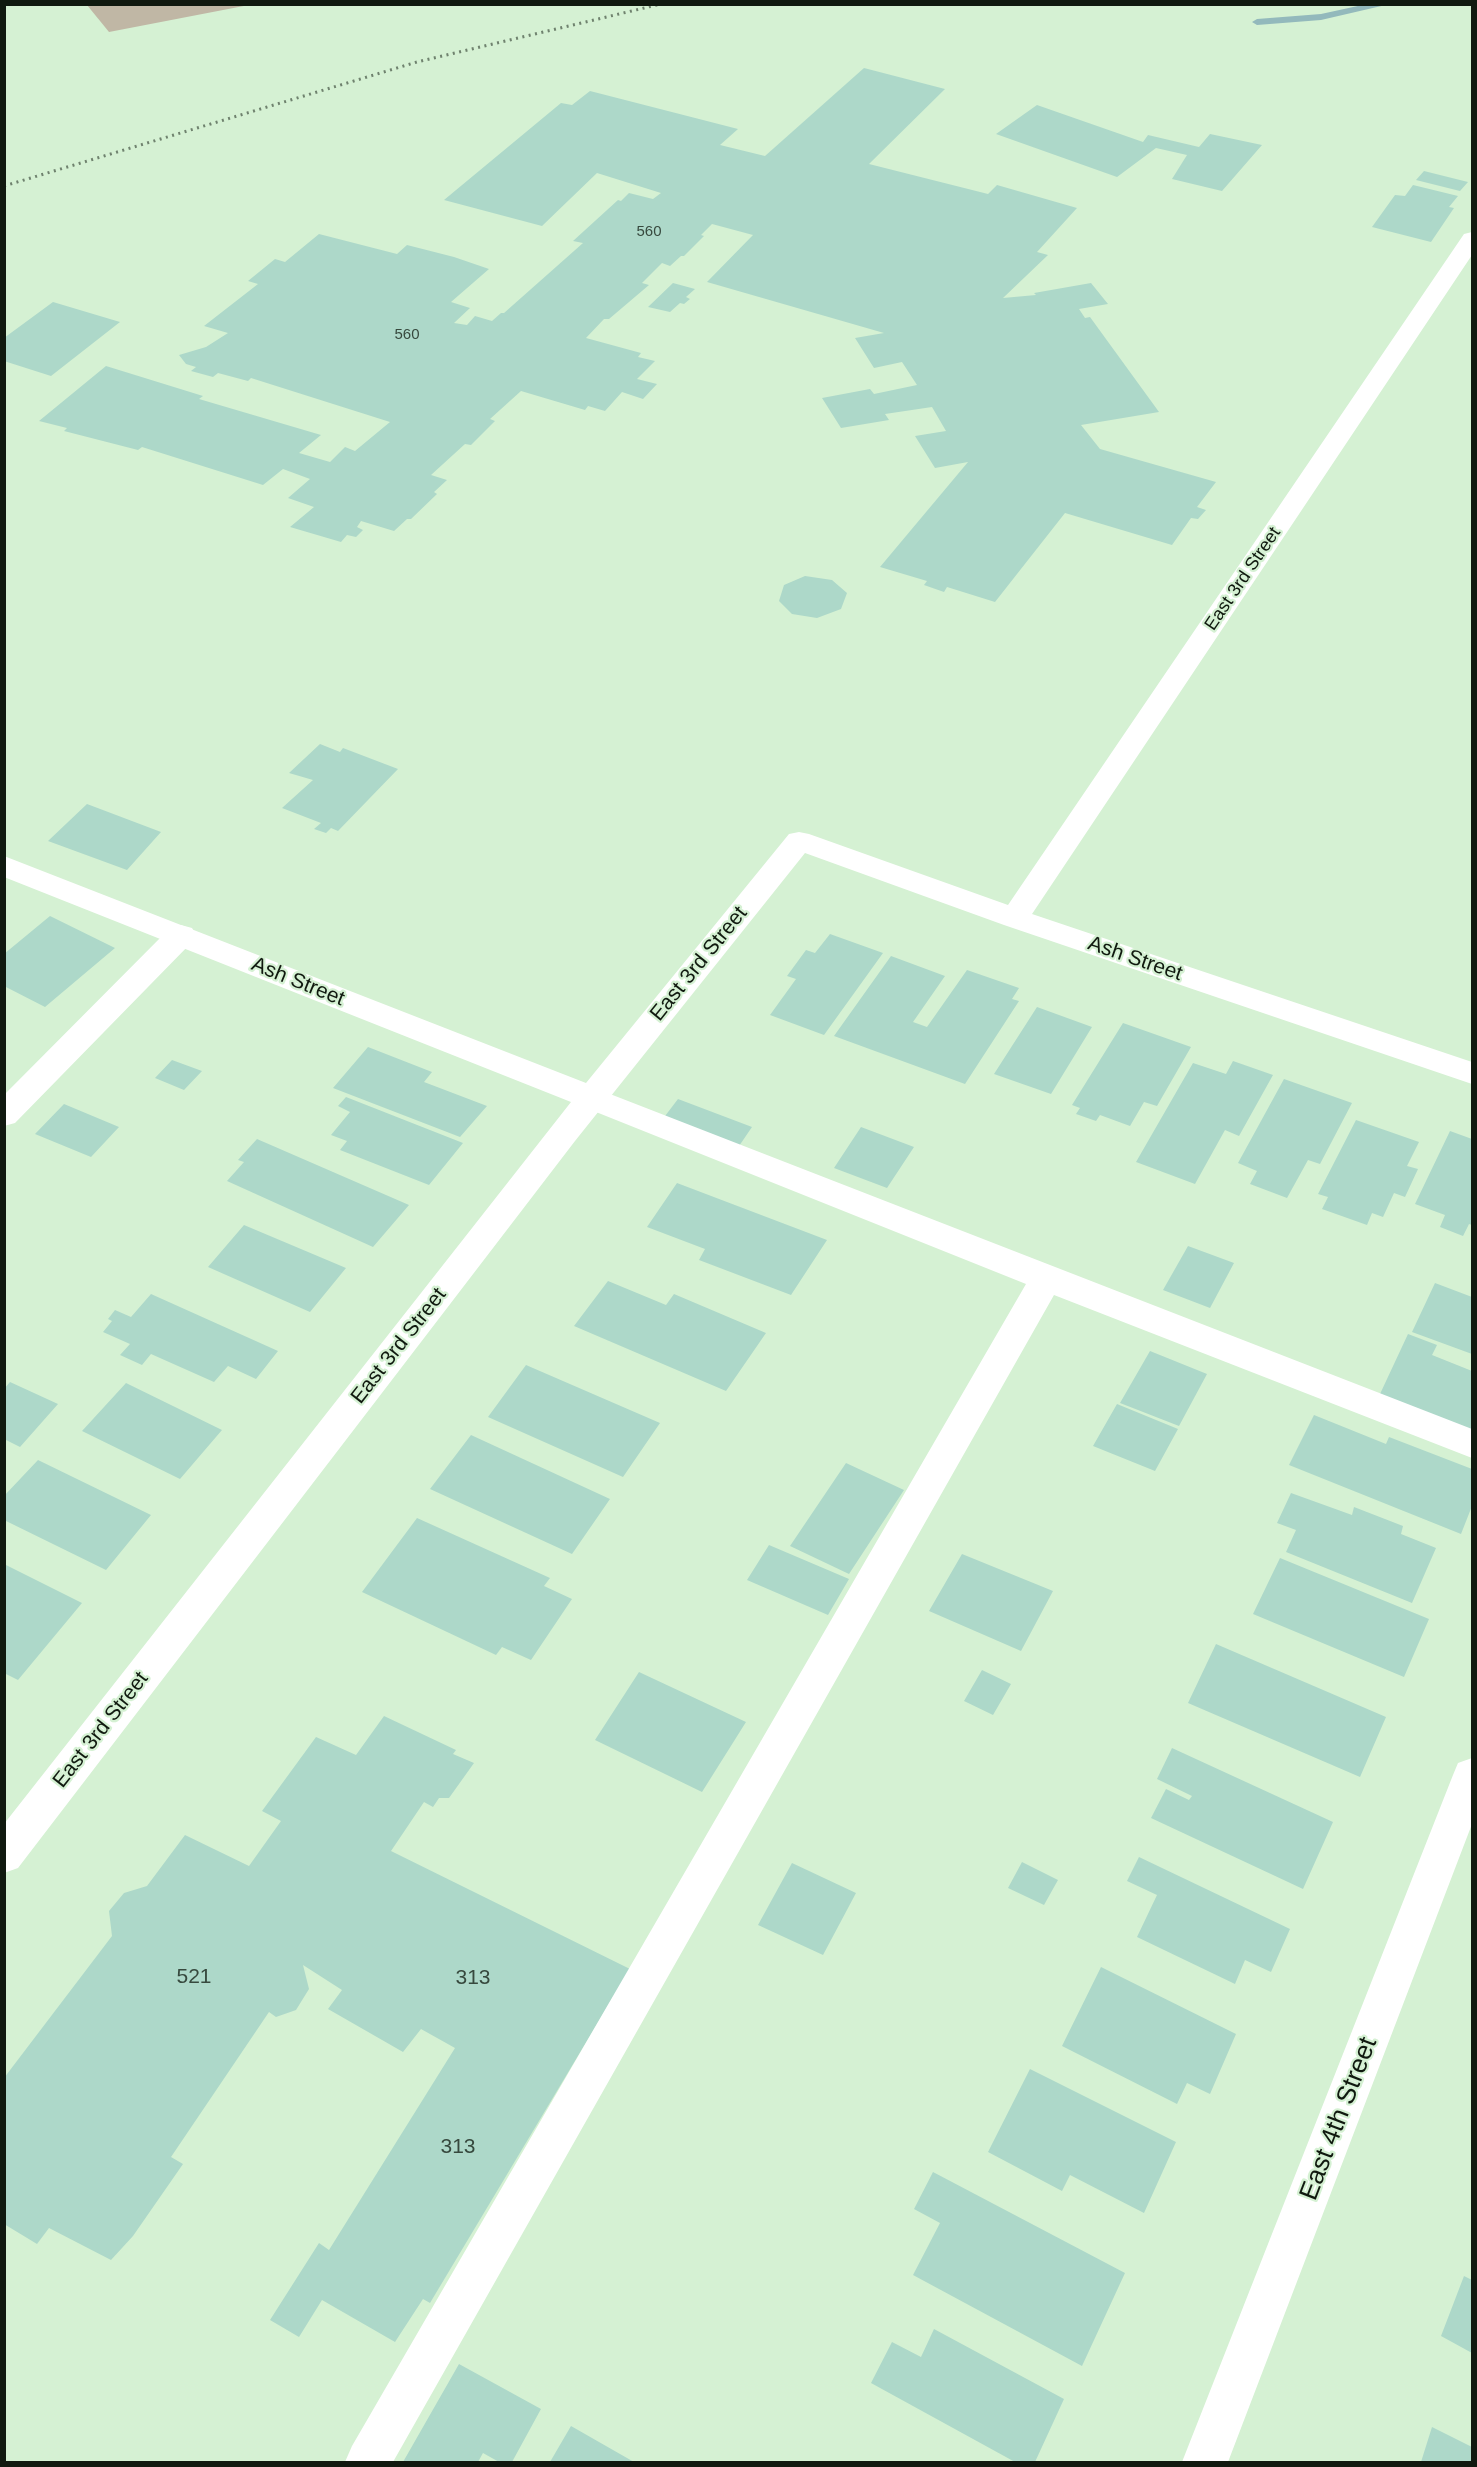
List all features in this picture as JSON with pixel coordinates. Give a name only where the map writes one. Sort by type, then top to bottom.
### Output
[{"type":"street","name":"East 3rd Street","points":[[1014,918],[1473,239]]},
{"type":"street","name":"East 3rd Street","points":[[4,1855],[592,1098],[799,841]]},
{"type":"street","name":"Ash Street","points":[[799,841],[1014,918],[1473,1073]]},
{"type":"street","name":"Ash Street","points":[[4,866],[1046,1278],[1473,1444]]},
{"type":"street","points":[[4,1115],[181,935]]},
{"type":"street","points":[[368,2463],[1046,1278]]},
{"type":"street","name":"East 4th Street","points":[[1205,2463],[1473,1775]]},
{"type":"shaded area","points":[[87,5],[249,5],[109,32]]},
{"type":"building","points":[[864,68],[945,89],[869,164],[988,194],[997,185],[1077,208],[1037,252],[1048,255],[1003,298],[1036,295],[1034,293],[1091,283],[1108,304],[1079,309],[1085,318],[1090,317],[1159,412],[1081,425],[1100,449],[1216,482],[1197,507],[1206,510],[1198,519],[1191,518],[1172,545],[1065,513],[995,602],[947,587],[944,592],[924,585],[927,581],[880,567],[968,462],[935,468],[915,436],[946,431],[932,407],[885,414],[889,420],[841,428],[822,398],[870,389],[874,394],[917,385],[902,362],[874,368],[855,338],[884,333],[707,282],[753,235],[712,224],[701,235],[704,236],[684,256],[670,266],[662,263],[642,283],[649,285],[609,319],[604,319],[586,338],[641,353],[638,357],[655,361],[637,379],[657,384],[643,399],[622,392],[605,411],[588,406],[585,410],[521,391],[490,419],[495,421],[471,445],[465,444],[431,475],[447,480],[434,492],[437,494],[411,519],[407,519],[394,531],[361,521],[357,527],[363,530],[356,537],[347,535],[341,542],[290,527],[314,507],[288,498],[310,479],[283,469],[263,485],[142,447],[138,450],[64,431],[67,428],[39,421],[106,366],[203,396],[199,399],[321,435],[299,453],[330,462],[345,447],[355,451],[390,422],[251,378],[248,381],[218,373],[213,377],[191,371],[196,367],[186,364],[179,355],[206,347],[228,333],[204,326],[258,284],[248,281],[275,259],[285,262],[319,234],[397,254],[407,245],[454,257],[489,269],[451,302],[470,308],[454,323],[467,325],[475,316],[492,321],[583,243],[573,241],[618,200],[621,201],[629,193],[653,199],[661,193],[597,173],[542,226],[444,200],[561,103],[572,105],[590,91],[738,129],[720,145],[765,156]]},
{"type":"building","points":[[1037,105],[1143,142],[1148,135],[1199,147],[1210,134],[1262,145],[1222,191],[1172,179],[1187,155],[1156,148],[1117,177],[996,134]]},
{"type":"building","points":[[1424,171],[1468,182],[1460,191],[1416,180]]},
{"type":"building","points":[[1413,185],[1458,196],[1449,207],[1454,208],[1431,242],[1372,227],[1395,195],[1405,196]]},
{"type":"building","points":[[673,283],[695,289],[686,297],[690,299],[684,304],[680,303],[670,312],[648,307]]},
{"type":"building","points":[[53,302],[120,322],[51,376],[4,361],[4,338]]},
{"type":"building","points":[[805,576],[832,580],[847,593],[841,609],[817,618],[792,614],[779,601],[784,585]]},
{"type":"building","points":[[320,744],[340,752],[343,748],[398,769],[338,831],[331,828],[326,833],[314,829],[321,823],[282,808],[313,780],[289,773]]},
{"type":"building","points":[[87,804],[161,832],[127,870],[48,841]]},
{"type":"building","points":[[50,916],[115,948],[45,1007],[4,986],[4,954]]},
{"type":"building","points":[[830,934],[883,953],[824,1035],[770,1015],[796,979],[787,976],[806,950],[815,953]]},
{"type":"building","points":[[891,956],[945,976],[913,1022],[927,1027],[967,970],[1019,988],[1012,999],[1019,1001],[965,1084],[834,1036]]},
{"type":"building","points":[[1037,1007],[1092,1027],[1051,1094],[994,1074]]},
{"type":"building","points":[[1123,1023],[1191,1047],[1157,1106],[1144,1102],[1130,1126],[1100,1115],[1096,1121],[1076,1114],[1080,1108],[1072,1105]]},
{"type":"building","points":[[368,1047],[432,1072],[424,1082],[487,1106],[460,1137],[333,1088]]},
{"type":"building","points":[[172,1060],[202,1071],[184,1090],[155,1078]]},
{"type":"building","points":[[1233,1061],[1273,1075],[1239,1136],[1225,1130],[1195,1184],[1136,1162],[1193,1063],[1226,1074]]},
{"type":"building","points":[[1284,1079],[1352,1103],[1320,1164],[1308,1160],[1287,1198],[1250,1184],[1257,1171],[1238,1163]]},
{"type":"building","points":[[346,1097],[463,1143],[429,1185],[340,1150],[347,1141],[331,1135],[350,1112],[338,1106]]},
{"type":"building","points":[[678,1099],[752,1127],[737,1149],[662,1120]]},
{"type":"building","points":[[64,1104],[119,1127],[91,1157],[35,1134]]},
{"type":"building","points":[[1356,1120],[1419,1142],[1407,1166],[1418,1169],[1405,1197],[1394,1193],[1383,1217],[1372,1213],[1367,1225],[1322,1209],[1328,1197],[1318,1194]]},
{"type":"building","points":[[861,1127],[914,1147],[887,1188],[834,1168]]},
{"type":"building","points":[[1450,1131],[1472,1139],[1472,1225],[1469,1224],[1463,1236],[1440,1227],[1445,1215],[1415,1204]]},
{"type":"building","points":[[257,1139],[409,1205],[373,1247],[227,1181],[244,1162],[238,1160]]},
{"type":"building","points":[[677,1183],[827,1240],[791,1295],[699,1260],[705,1249],[647,1227]]},
{"type":"building","points":[[244,1225],[346,1268],[310,1312],[208,1267]]},
{"type":"building","points":[[1188,1246],[1234,1263],[1210,1308],[1163,1290]]},
{"type":"building","points":[[608,1281],[666,1305],[674,1294],[766,1333],[726,1391],[574,1326]]},
{"type":"building","points":[[1435,1283],[1472,1297],[1472,1354],[1412,1332]]},
{"type":"building","points":[[151,1294],[278,1351],[256,1379],[228,1366],[214,1382],[151,1354],[142,1365],[120,1355],[130,1344],[103,1332],[112,1321],[108,1319],[115,1310],[131,1317]]},
{"type":"building","points":[[1408,1334],[1437,1345],[1432,1355],[1472,1371],[1472,1430],[1380,1394]]},
{"type":"building","points":[[1150,1351],[1207,1374],[1179,1426],[1120,1403]]},
{"type":"building","points":[[526,1365],[660,1423],[623,1477],[488,1417]]},
{"type":"building","points":[[10,1382],[58,1404],[20,1447],[4,1439],[4,1389]]},
{"type":"building","points":[[126,1383],[222,1430],[180,1479],[82,1431]]},
{"type":"building","points":[[1117,1404],[1178,1429],[1155,1471],[1093,1446]]},
{"type":"building","points":[[1314,1415],[1386,1444],[1389,1437],[1472,1469],[1472,1506],[1461,1534],[1289,1465]]},
{"type":"building","points":[[471,1435],[610,1499],[572,1554],[430,1489]]},
{"type":"building","points":[[38,1460],[151,1515],[106,1570],[4,1520],[4,1496]]},
{"type":"building","points":[[846,1463],[904,1490],[849,1574],[790,1546]]},
{"type":"building","points":[[1291,1493],[1352,1515],[1354,1507],[1403,1526],[1401,1534],[1436,1548],[1412,1603],[1286,1552],[1296,1530],[1277,1523]]},
{"type":"building","points":[[417,1518],[550,1578],[544,1586],[572,1599],[531,1660],[502,1647],[496,1655],[362,1592]]},
{"type":"building","points":[[769,1545],[849,1579],[828,1615],[747,1580]]},
{"type":"building","points":[[962,1554],[1053,1591],[1021,1651],[929,1611]]},
{"type":"building","points":[[1280,1558],[1429,1619],[1404,1677],[1253,1614]]},
{"type":"building","points":[[4,1564],[82,1603],[18,1680],[4,1673]]},
{"type":"building","points":[[1216,1644],[1386,1717],[1360,1777],[1188,1703]]},
{"type":"building","points":[[982,1670],[1011,1684],[993,1715],[964,1701]]},
{"type":"building","points":[[639,1672],[746,1722],[702,1792],[595,1740]]},
{"type":"building","points":[[384,1716],[456,1750],[453,1754],[474,1763],[449,1798],[439,1798],[433,1807],[424,1802],[391,1851],[630,1969],[430,2303],[423,2299],[395,2342],[322,2300],[299,2337],[270,2320],[319,2243],[329,2250],[455,2048],[421,2029],[403,2052],[328,2009],[342,1990],[303,1965],[309,1989],[296,2010],[276,2017],[269,2012],[171,2157],[183,2164],[133,2236],[111,2260],[49,2228],[37,2244],[4,2224],[4,2078],[112,1936],[109,1911],[124,1893],[147,1886],[185,1835],[249,1866],[281,1821],[262,1811],[316,1737],[356,1755]]},
{"type":"building","points":[[1172,1748],[1333,1822],[1303,1889],[1151,1818],[1166,1789],[1189,1800],[1192,1796],[1157,1779]]},
{"type":"building","points":[[1139,1857],[1290,1929],[1271,1972],[1245,1960],[1235,1984],[1137,1937],[1157,1895],[1127,1881]]},
{"type":"building","points":[[1022,1862],[1058,1880],[1044,1905],[1008,1888]]},
{"type":"building","points":[[792,1863],[856,1893],[823,1955],[758,1925]]},
{"type":"building","points":[[1101,1967],[1236,2034],[1210,2094],[1187,2083],[1177,2104],[1062,2046]]},
{"type":"building","points":[[1030,2069],[1176,2142],[1144,2213],[1070,2175],[1062,2191],[988,2152]]},
{"type":"building","points":[[933,2172],[1125,2273],[1082,2366],[913,2275],[940,2223],[914,2209]]},
{"type":"building","points":[[1464,2276],[1472,2280],[1472,2353],[1441,2336]]},
{"type":"building","points":[[934,2329],[1064,2399],[1035,2462],[1015,2462],[871,2383],[892,2342],[921,2357]]},
{"type":"building","points":[[459,2364],[541,2409],[512,2462],[499,2462],[483,2453],[478,2462],[403,2462]]},
{"type":"building","points":[[571,2426],[634,2462],[550,2462]]},
{"type":"building","points":[[1432,2427],[1472,2447],[1472,2462],[1421,2462]]},
{"type":"waterway","points":[[1257,22],[1321,17],[1385,4]]},
{"type":"railway","points":[[4,186],[417,62],[661,4]]}]
